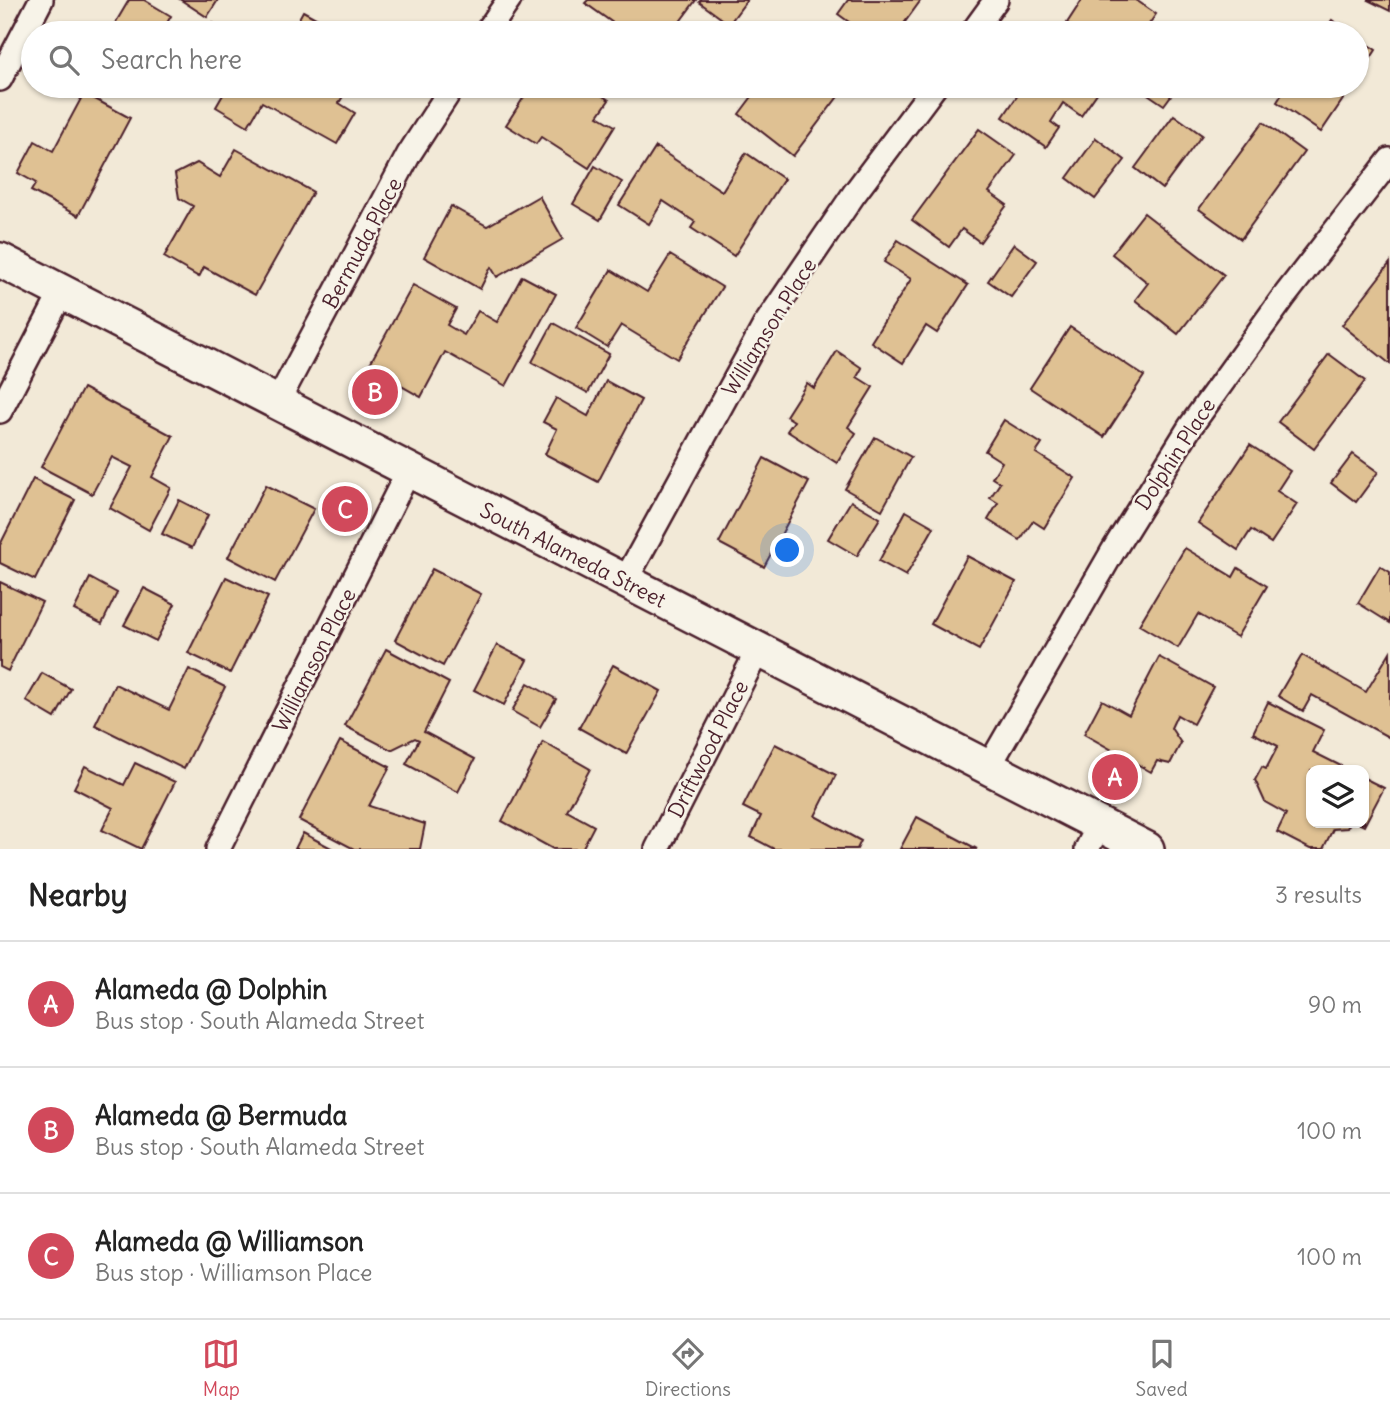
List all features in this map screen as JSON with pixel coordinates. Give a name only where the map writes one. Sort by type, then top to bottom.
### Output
[{"type":"main road","name":"South Alameda Street","points":[[0,260],[988,768],[1093,837],[1147,849]]},
{"type":"street","points":[[30,21],[41,0]]},
{"type":"street","points":[[494,21],[509,0]]},
{"type":"street","points":[[981,21],[996,0]]},
{"type":"street","points":[[0,79],[21,39]]},
{"type":"street","name":"Bermuda Place","points":[[277,403],[409,154],[445,98]]},
{"type":"street","name":"Williamson Place","points":[[625,581],[765,326],[854,194],[926,98]]},
{"type":"street","name":"Dolphin Place","points":[[988,768],[1113,551],[1190,427],[1283,298],[1390,160]]},
{"type":"street","points":[[0,411],[62,292]]},
{"type":"street","name":"Williamson Place","points":[[218,849],[410,470]]},
{"type":"street","name":"Driftwood Place","points":[[657,849],[758,650]]},
{"type":"building","points":[[129,0],[144,0],[171,16],[168,21],[117,21]]},
{"type":"building","points":[[181,0],[218,0],[207,17]]},
{"type":"building","points":[[588,0],[696,0],[680,21],[610,21],[585,3]]},
{"type":"building","points":[[747,0],[731,21],[725,21],[699,2]]},
{"type":"building","points":[[848,0],[921,0],[906,21],[848,21],[838,14]]},
{"type":"building","points":[[1082,0],[1136,0],[1156,14],[1151,21],[1068,21]]},
{"type":"building","points":[[1368,0],[1390,0],[1390,11]]},
{"type":"building","points":[[303,11],[321,21],[298,21]]},
{"type":"building","points":[[1369,45],[1376,50],[1369,61]]},
{"type":"building","points":[[81,98],[93,98],[130,118],[78,216],[31,191],[36,183],[18,173],[35,141],[53,151]]},
{"type":"building","points":[[221,98],[342,98],[339,103],[355,113],[337,144],[262,102],[248,126],[216,107]]},
{"type":"building","points":[[523,98],[606,98],[609,100],[598,116],[615,126],[589,168],[541,137],[536,144],[506,125]]},
{"type":"building","points":[[751,98],[837,98],[793,156],[739,114]]},
{"type":"building","points":[[1016,98],[1094,98],[1081,116],[1063,103],[1051,122],[1059,128],[1046,147],[1003,117]]},
{"type":"building","points":[[1154,98],[1169,98],[1164,105]]},
{"type":"building","points":[[1280,98],[1344,98],[1321,132],[1277,102]]},
{"type":"building","points":[[1174,115],[1202,135],[1162,189],[1135,168]]},
{"type":"building","points":[[1263,122],[1304,152],[1241,239],[1199,209]]},
{"type":"building","points":[[979,129],[1016,155],[989,192],[1007,205],[980,242],[962,229],[949,247],[912,220]]},
{"type":"building","points":[[1096,138],[1125,160],[1095,199],[1067,178]]},
{"type":"building","points":[[656,147],[722,191],[746,153],[784,179],[734,256],[691,228],[695,222],[663,201],[649,224],[619,205]]},
{"type":"building","points":[[236,149],[313,192],[255,295],[204,267],[199,277],[164,257],[193,206],[179,198],[175,174],[197,163],[220,177]]},
{"type":"building","points":[[595,166],[622,182],[600,220],[573,204]]},
{"type":"building","points":[[539,196],[563,239],[497,277],[491,267],[480,289],[424,257],[451,206],[487,226]]},
{"type":"building","points":[[1144,213],[1224,275],[1178,334],[1135,300],[1148,283],[1112,254]]},
{"type":"building","points":[[898,240],[968,285],[937,333],[926,326],[903,363],[871,342],[911,279],[884,262]]},
{"type":"building","points":[[1014,244],[1037,261],[1011,297],[988,281]]},
{"type":"building","points":[[670,255],[722,287],[677,359],[621,325],[607,347],[576,328],[611,270],[647,292]]},
{"type":"building","points":[[1390,263],[1390,364],[1342,325]]},
{"type":"building","points":[[522,276],[556,294],[506,386],[445,352],[421,397],[368,367],[413,285],[456,309],[447,325],[464,335],[478,311],[497,322]]},
{"type":"building","points":[[553,323],[609,354],[588,393],[532,362]]},
{"type":"building","points":[[1070,327],[1144,376],[1104,437],[1030,388]]},
{"type":"building","points":[[837,351],[862,368],[857,377],[873,387],[848,427],[856,433],[837,463],[787,431],[794,421],[786,416],[807,383],[814,388]]},
{"type":"building","points":[[1329,354],[1365,381],[1314,449],[1278,422]]},
{"type":"building","points":[[606,381],[641,400],[598,482],[545,454],[557,429],[543,422],[556,398],[588,416]]},
{"type":"building","points":[[83,388],[173,436],[152,477],[171,488],[149,530],[110,508],[132,467],[112,457],[92,494],[41,467]]},
{"type":"building","points":[[1004,420],[1042,444],[1036,453],[1075,478],[1044,528],[1033,521],[1020,540],[988,520],[998,503],[990,498],[1000,483],[992,478],[1002,462],[985,451]]},
{"type":"building","points":[[875,437],[911,457],[882,510],[845,489]]},
{"type":"building","points":[[1250,445],[1290,471],[1277,491],[1297,504],[1271,543],[1251,530],[1238,550],[1198,523]]},
{"type":"building","points":[[1353,454],[1378,472],[1356,502],[1331,483]]},
{"type":"building","points":[[764,458],[809,482],[764,567],[719,543]]},
{"type":"building","points":[[33,479],[75,500],[35,580],[0,563],[0,545]]},
{"type":"building","points":[[266,485],[314,509],[275,582],[228,557]]},
{"type":"building","points":[[179,500],[208,515],[192,548],[162,534]]},
{"type":"building","points":[[851,501],[880,518],[857,556],[828,539]]},
{"type":"building","points":[[906,511],[934,527],[906,576],[879,561]]},
{"type":"building","points":[[1185,548],[1233,577],[1238,568],[1267,586],[1237,637],[1198,614],[1178,648],[1139,625]]},
{"type":"building","points":[[967,556],[1016,582],[979,650],[931,624]]},
{"type":"building","points":[[1380,566],[1390,572],[1390,623],[1358,603]]},
{"type":"building","points":[[432,569],[481,594],[443,666],[395,640]]},
{"type":"building","points":[[226,577],[268,597],[230,673],[188,653]]},
{"type":"building","points":[[90,578],[117,593],[102,624],[74,610]]},
{"type":"building","points":[[0,582],[42,602],[8,671],[0,667]]},
{"type":"building","points":[[144,588],[175,604],[156,641],[124,625]]},
{"type":"building","points":[[497,645],[527,660],[504,705],[474,690]]},
{"type":"building","points":[[386,649],[449,683],[424,732],[475,759],[458,792],[406,764],[419,740],[415,738],[391,750],[345,726]]},
{"type":"building","points":[[1390,652],[1390,738],[1312,695],[1303,711],[1278,696],[1302,655],[1366,692]]},
{"type":"building","points":[[1159,657],[1213,687],[1193,724],[1177,715],[1171,728],[1181,743],[1170,764],[1157,761],[1151,772],[1084,734],[1102,700],[1129,715]]},
{"type":"building","points":[[613,665],[661,691],[626,754],[579,728]]},
{"type":"building","points":[[189,669],[225,687],[184,769],[95,725],[115,684],[169,710]]},
{"type":"building","points":[[42,673],[71,689],[55,718],[26,701]]},
{"type":"building","points":[[528,683],[556,699],[540,727],[512,711]]},
{"type":"building","points":[[1268,702],[1324,730],[1313,752],[1339,765],[1306,765],[1306,828],[1347,828],[1333,829],[1323,849],[1310,849],[1277,832],[1286,814],[1265,802],[1255,780],[1262,767],[1266,769],[1278,746],[1253,733]]},
{"type":"building","points":[[340,741],[390,767],[369,806],[425,824],[420,849],[354,849],[299,820]]},
{"type":"building","points":[[543,742],[590,769],[567,811],[594,826],[582,849],[553,849],[502,821]]},
{"type":"building","points":[[775,744],[836,775],[815,816],[861,841],[857,849],[774,849],[751,837],[761,816],[743,807]]},
{"type":"building","points":[[135,763],[175,782],[141,849],[102,830],[113,808],[74,788],[85,766],[124,785]]},
{"type":"building","points":[[1369,780],[1384,788],[1369,816]]},
{"type":"building","points":[[917,817],[977,849],[900,849]]},
{"type":"building","points":[[303,833],[333,849],[295,849]]},
{"type":"place","name":"Alameda @ Bermuda","points":[[375,392]]},
{"type":"place","name":"Alameda @ Williamson","points":[[345,509]]},
{"type":"place","name":"Alameda @ Dolphin","points":[[1115,777]]}]
